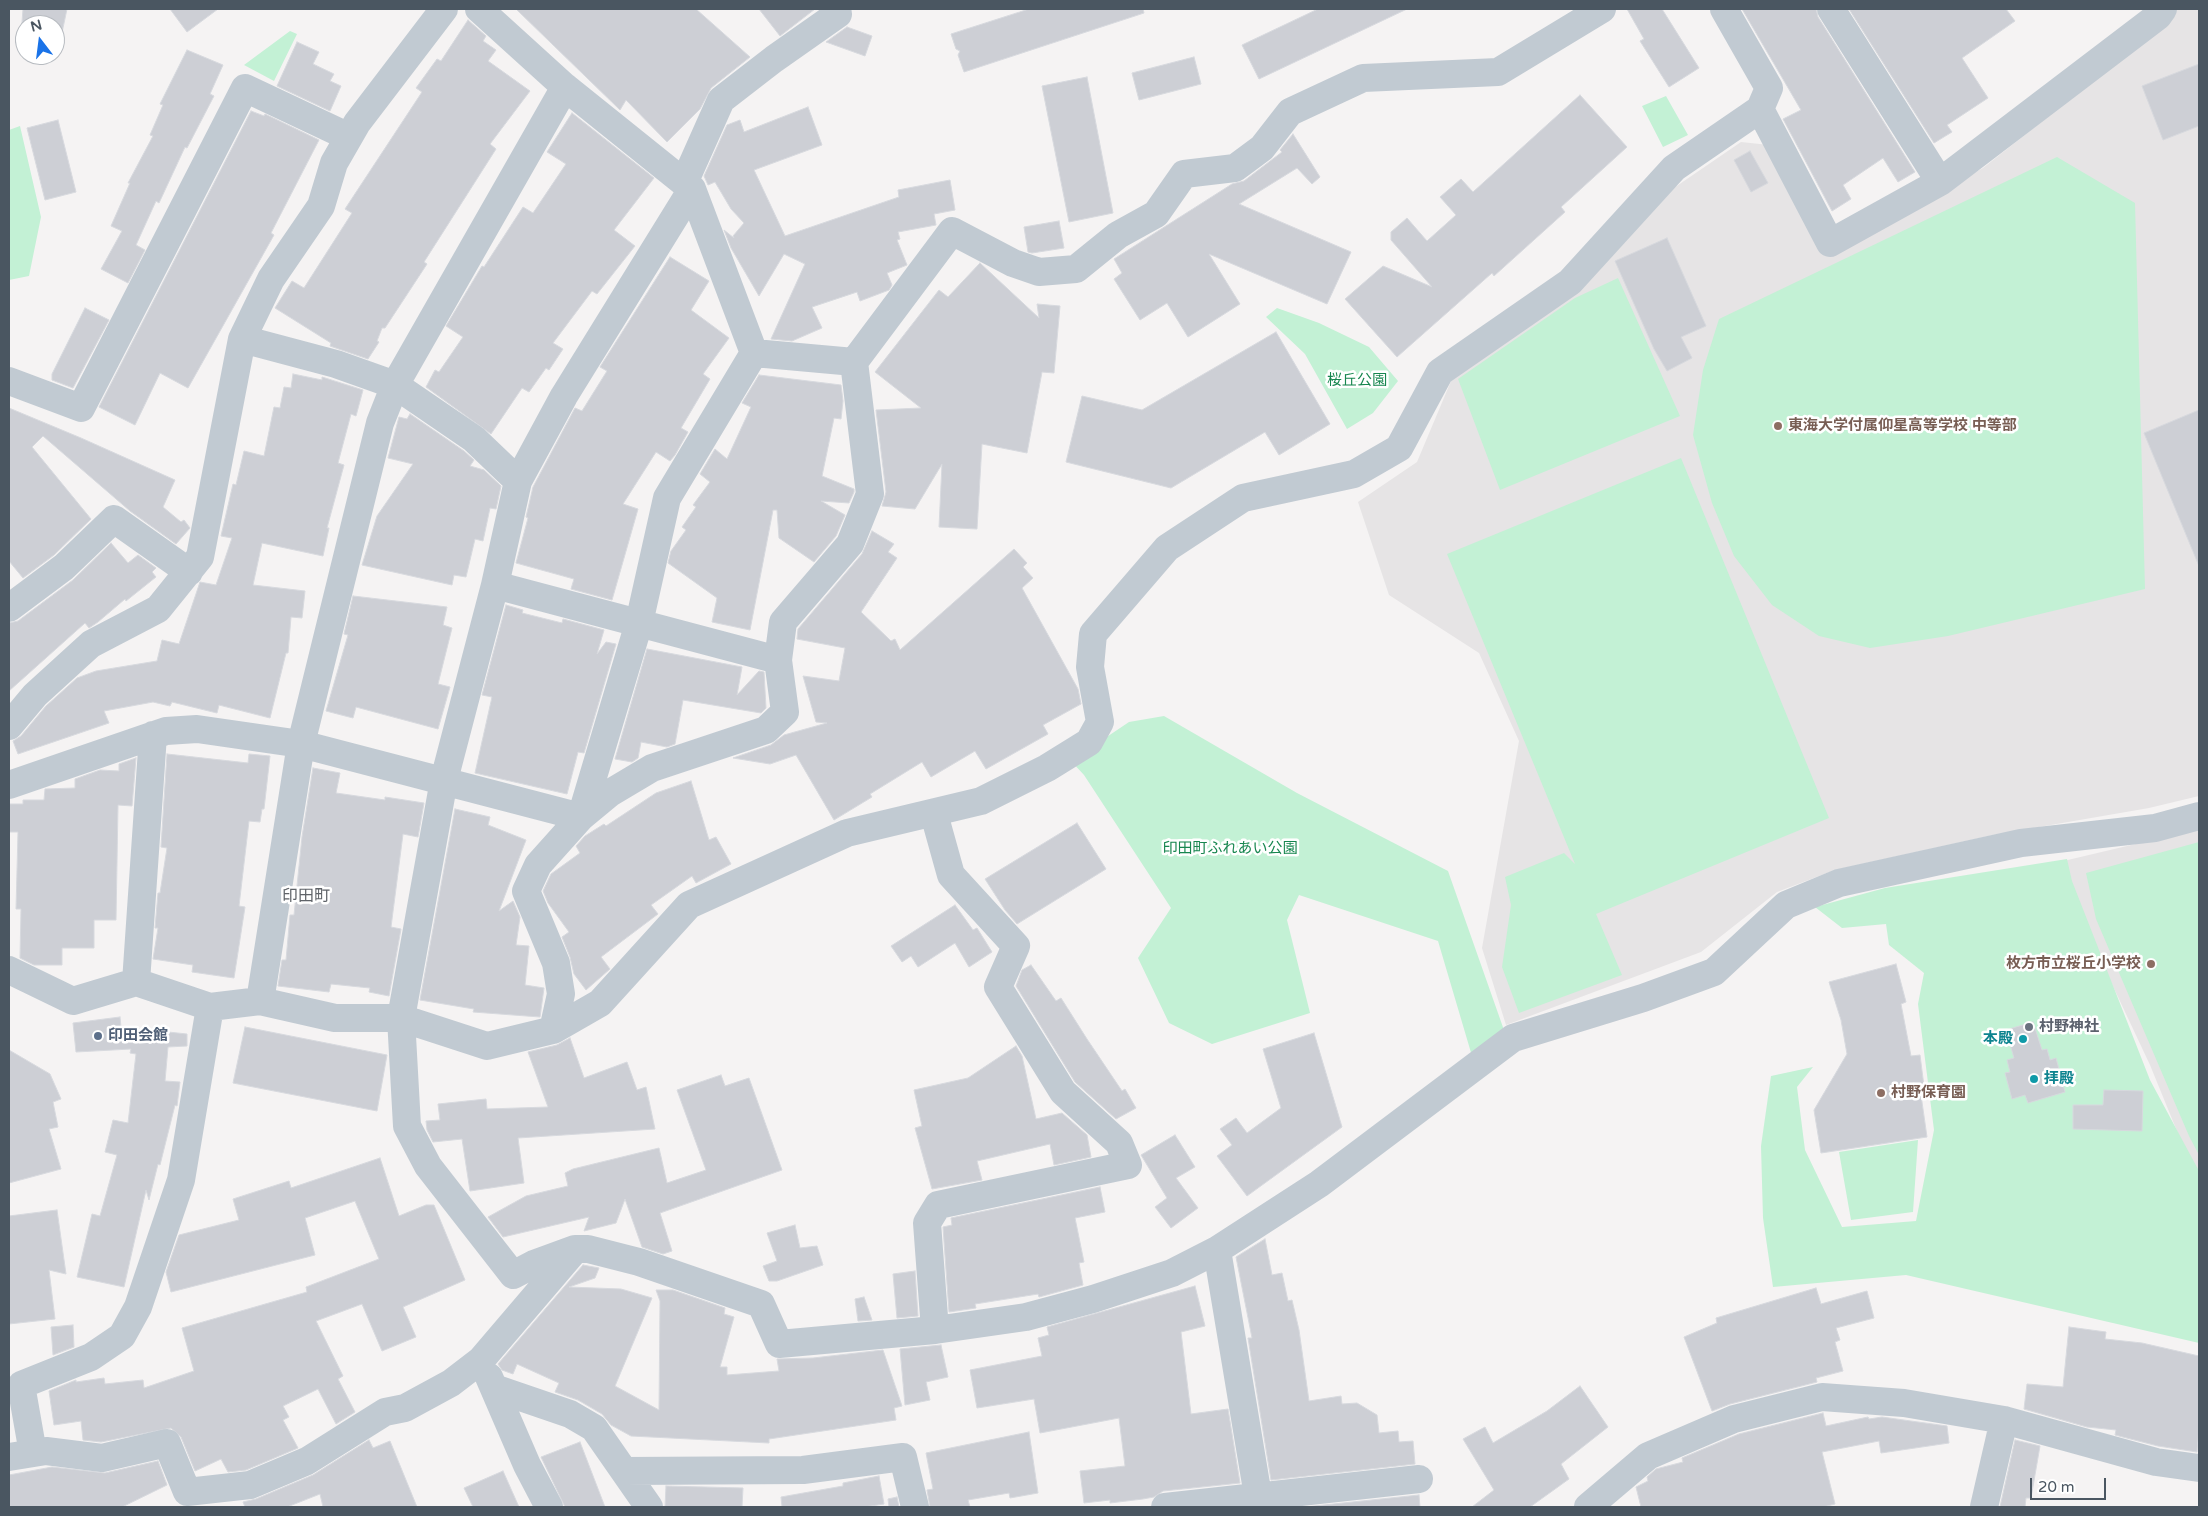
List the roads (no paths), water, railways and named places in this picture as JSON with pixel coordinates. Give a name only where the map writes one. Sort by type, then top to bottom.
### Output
[{"type":"street","points":[[13,712],[91,644],[158,609],[200,557],[242,340],[271,280],[321,206],[334,163],[357,123],[444,9]]},
{"type":"street","points":[[479,9],[565,87],[688,186],[754,353]]},
{"type":"street","points":[[553,1030],[561,994],[556,963],[526,891],[538,865],[581,817],[610,793],[652,768],[766,730],[785,712],[778,660],[783,622],[850,544],[870,494],[854,362],[952,231],[1013,263],[1039,272],[1076,269],[1118,235],[1156,214],[1184,174],[1235,168],[1262,148],[1290,112],[1363,78],[1498,72],[1602,9]]},
{"type":"street","points":[[9,970],[73,1001],[136,982],[210,1007],[260,1001],[335,1018],[401,1018],[487,1046],[553,1030],[600,1003],[689,905],[847,833],[934,814],[981,801],[1047,768],[1089,742],[1100,722],[1090,667],[1093,634],[1167,548],[1243,498],[1354,474],[1398,448],[1440,372],[1570,282],[1674,168],[1760,109],[1769,88],[1724,9]]},
{"type":"street","points":[[1831,9],[1940,182]]},
{"type":"street","points":[[1760,109],[1830,243],[1940,182],[2158,16],[2163,9]]},
{"type":"street","points":[[838,14],[774,58],[721,100],[688,186],[564,396],[518,481],[495,585],[444,780],[401,1018],[407,1126],[428,1166],[513,1275],[534,1264],[575,1249],[588,1249],[639,1262],[760,1304],[779,1344],[935,1330],[1026,1317],[1093,1300],[1172,1273],[1217,1250],[1319,1184],[1513,1038],[1643,998],[1714,972],[1786,905],[1839,883],[2021,843],[2155,828],[2199,816]]},
{"type":"street","points":[[260,1001],[301,744],[380,422],[395,385],[565,87]]},
{"type":"street","points":[[9,381],[81,408],[244,88],[349,137]]},
{"type":"street","points":[[242,340],[336,364],[395,385],[474,439],[518,481]]},
{"type":"street","points":[[754,353],[854,362]]},
{"type":"street","points":[[581,817],[639,623],[667,498],[754,353]]},
{"type":"street","points":[[9,608],[64,567],[114,518],[189,572]]},
{"type":"street","points":[[495,585],[778,660]]},
{"type":"street","points":[[9,785],[166,731],[197,729],[301,744],[581,817]]},
{"type":"street","points":[[136,982],[153,735]]},
{"type":"street","points":[[934,814],[951,875],[1016,946],[998,988],[1063,1092],[1119,1142],[1128,1166],[938,1205],[927,1223],[935,1330]]},
{"type":"street","points":[[210,1007],[181,1180],[138,1307],[122,1336],[91,1357],[21,1384],[21,1455],[46,1451],[102,1458],[167,1444],[187,1492],[250,1485],[307,1461],[385,1412],[405,1408],[451,1383],[481,1360],[575,1249]]},
{"type":"street","points":[[1217,1250],[1258,1496]]},
{"type":"street","points":[[481,1360],[527,1465],[549,1507]]},
{"type":"street","points":[[494,1388],[570,1414],[594,1428],[649,1507]]},
{"type":"street","points":[[1588,1507],[1648,1456],[1734,1419],[1822,1397],[1904,1403],[2004,1420],[2156,1462],[2199,1468]]},
{"type":"street","points":[[1984,1507],[2004,1420]]},
{"type":"street","points":[[624,1471],[803,1470],[903,1457],[915,1507]]},
{"type":"street","points":[[1166,1507],[1419,1479]]},
{"type":"place","name":"東海大学付属仰星高等学校 中等部","points":[[1778,426]]},
{"type":"place","name":"枚方市立桜丘小学校","points":[[2151,964]]},
{"type":"place","name":"村野神社","points":[[2029,1027]]},
{"type":"place","name":"印田会館","points":[[98,1036]]},
{"type":"place","name":"本殿","points":[[2023,1039]]},
{"type":"place","name":"拝殿","points":[[2034,1079]]},
{"type":"place","name":"村野保育園","points":[[1881,1093]]},
{"type":"district","name":"印田町","points":[[306,897]]},
{"type":"park label","name":"桜丘公園","points":[[1357,381]]},
{"type":"park label","name":"印田町ふれあい公園","points":[[1230,849]]}]
